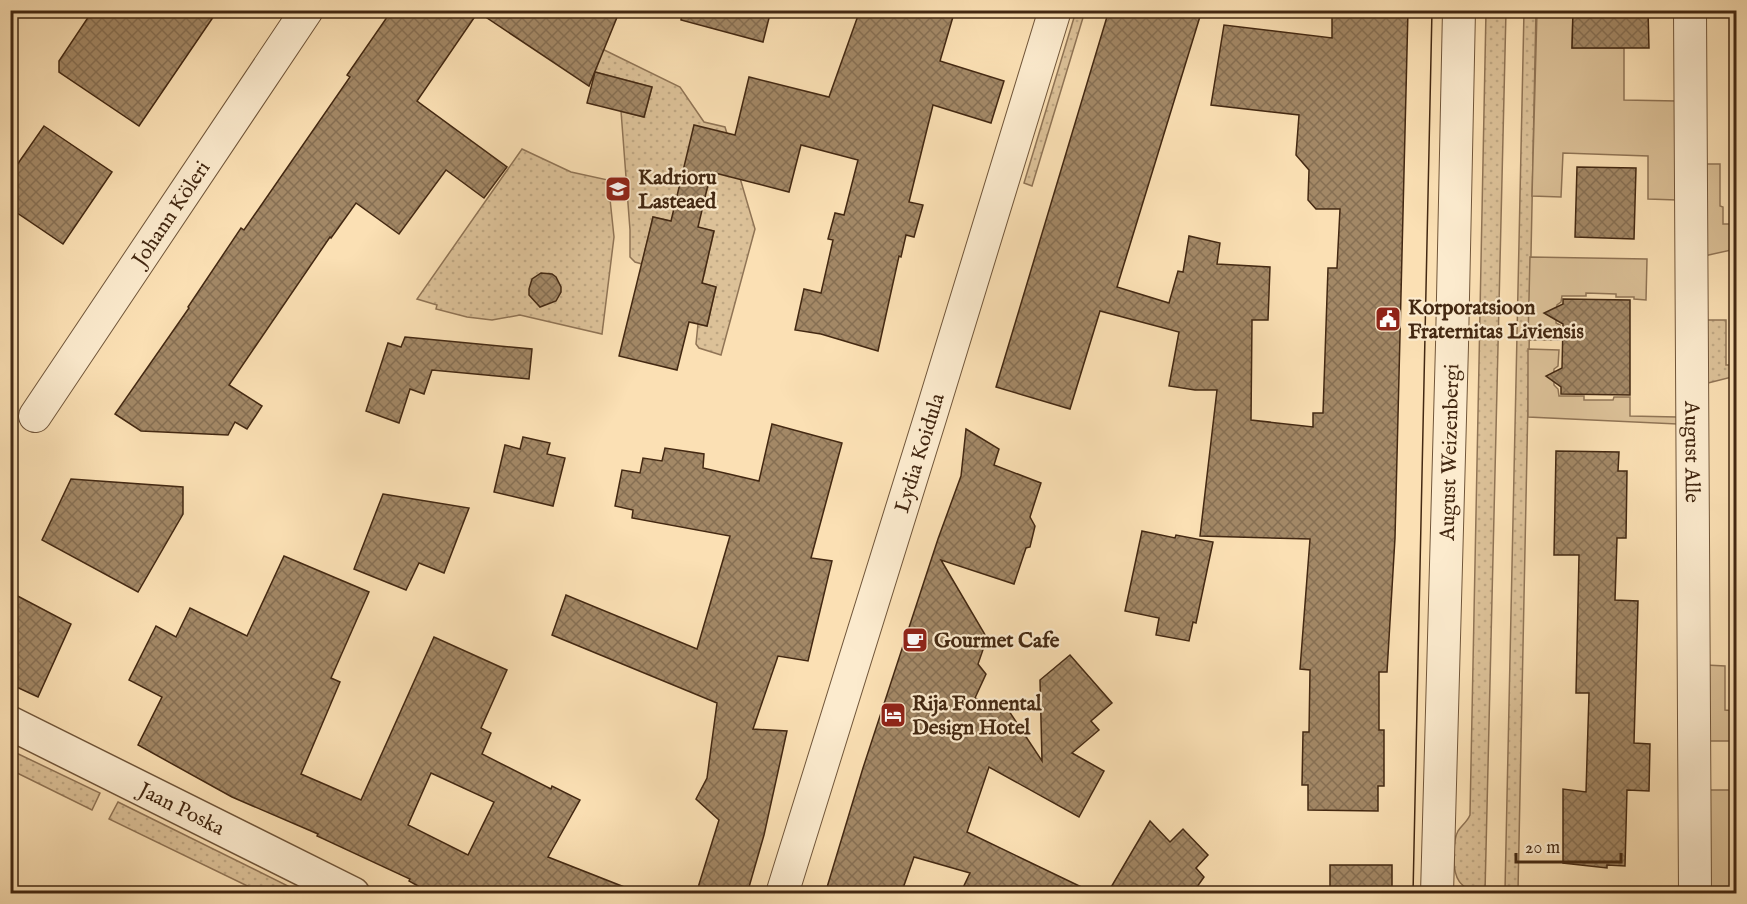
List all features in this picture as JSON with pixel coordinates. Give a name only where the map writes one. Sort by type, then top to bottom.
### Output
[{"type":"street","name":"Johann Köleri","points":[[35,416],[307,10]]},
{"type":"street","name":"Lydia Koidula","points":[[782,894],[1055,10]]},
{"type":"street","name":"August Weizenbergi","points":[[1437,894],[1459,10]]},
{"type":"street","name":"August Alle","points":[[1690,10],[1695,894]]},
{"type":"street","name":"Jaan Poska","points":[[10,723],[353,894]]},
{"type":"shaded area","points":[[1536,10],[1518,891],[1505,890],[1524,11]]},
{"type":"shaded area","points":[[1076,11],[1085,11],[1032,186],[1024,183]]},
{"type":"shaded area","points":[[1486,11],[1506,11],[1485,892],[1469,889],[1459,882],[1455,870],[1454,845],[1458,831],[1470,815]]},
{"type":"shaded area","points":[[1537,11],[1573,11],[1572,48],[1624,48],[1624,100],[1677,101],[1677,200],[1648,199],[1648,156],[1563,153],[1561,197],[1532,196]]},
{"type":"shaded area","points":[[590,43],[680,87],[704,122],[725,127],[755,229],[721,355],[699,348],[696,344],[698,324],[707,326],[716,287],[702,283],[714,231],[692,226],[708,187],[721,132],[677,223],[653,217],[642,264],[635,262],[630,257],[621,111],[644,117],[652,87],[595,72],[593,80],[573,69]]},
{"type":"shaded area","points":[[522,149],[571,172],[608,180],[614,237],[602,334],[520,315],[492,320],[467,317],[436,309],[437,305],[417,299]]},
{"type":"shaded area","points":[[1703,164],[1720,164],[1720,206],[1723,207],[1723,224],[1736,224],[1736,249],[1704,256]]},
{"type":"shaded area","points":[[1530,257],[1647,259],[1646,300],[1616,297],[1616,294],[1586,293],[1586,296],[1562,296],[1561,302],[1557,305],[1556,323],[1560,325],[1559,340],[1528,340]]},
{"type":"shaded area","points":[[1704,320],[1726,320],[1726,365],[1736,365],[1736,376],[1704,384]]},
{"type":"shaded area","points":[[1528,349],[1559,350],[1558,366],[1554,369],[1554,385],[1558,389],[1559,396],[1584,396],[1584,400],[1613,400],[1614,397],[1630,397],[1630,416],[1677,417],[1677,424],[1528,417]]},
{"type":"shaded area","points":[[1706,665],[1725,666],[1725,710],[1736,711],[1736,741],[1706,741]]},
{"type":"shaded area","points":[[10,750],[100,793],[92,810],[11,770]]},
{"type":"shaded area","points":[[1705,790],[1736,790],[1736,893],[1704,894]]},
{"type":"shaded area","points":[[118,802],[288,886],[284,893],[262,893],[109,819]]},
{"type":"building","points":[[93,10],[218,10],[139,126],[59,72],[59,61]]},
{"type":"building","points":[[392,10],[620,10],[589,86],[478,12],[417,101],[507,167],[484,198],[446,170],[399,234],[356,203],[330,237],[229,385],[262,406],[247,429],[235,422],[228,435],[141,431],[115,414],[189,308],[241,228],[244,230],[350,77],[347,75]]},
{"type":"building","points":[[682,10],[771,10],[763,42],[681,20]]},
{"type":"building","points":[[860,10],[955,10],[940,61],[1004,81],[991,123],[933,105],[909,202],[923,205],[914,237],[906,235],[901,257],[899,256],[878,351],[821,334],[795,330],[804,289],[821,293],[833,240],[828,239],[835,213],[844,215],[858,160],[801,145],[789,192],[711,172],[698,227],[714,231],[702,283],[716,287],[707,326],[689,322],[677,370],[619,356],[653,217],[671,221],[694,125],[735,135],[749,77],[829,97]]},
{"type":"building","points":[[1109,10],[1202,10],[1117,287],[1169,303],[1178,271],[1183,272],[1189,236],[1220,243],[1217,264],[1270,267],[1268,320],[1252,320],[1251,420],[1313,427],[1313,413],[1323,413],[1328,268],[1337,268],[1340,209],[1316,209],[1308,200],[1309,170],[1296,155],[1299,115],[1211,105],[1224,25],[1332,38],[1332,10],[1408,10],[1395,538],[1387,672],[1379,672],[1379,730],[1384,730],[1384,786],[1378,786],[1378,811],[1308,810],[1308,785],[1302,785],[1303,732],[1309,732],[1310,670],[1300,669],[1310,539],[1200,536],[1217,390],[1195,390],[1169,386],[1179,332],[1100,311],[1070,409],[996,387]]},
{"type":"building","points":[[1573,10],[1648,10],[1649,48],[1572,48]]},
{"type":"building","points":[[595,72],[652,87],[644,117],[587,103]]},
{"type":"building","points":[[44,126],[112,172],[63,244],[10,208],[10,175]]},
{"type":"building","points":[[1577,167],[1636,168],[1634,239],[1575,237]]},
{"type":"building","points":[[541,273],[552,274],[556,277],[561,292],[556,301],[540,307],[529,295],[529,289],[532,279]]},
{"type":"building","points":[[1563,299],[1630,300],[1630,395],[1561,394],[1561,387],[1546,376],[1562,368],[1563,324],[1544,313],[1563,304]]},
{"type":"building","points":[[405,337],[532,349],[529,379],[432,370],[424,394],[410,389],[399,423],[366,411],[388,343],[401,347]]},
{"type":"building","points":[[772,424],[842,443],[811,558],[832,561],[808,661],[778,656],[753,729],[787,731],[764,835],[747,894],[696,894],[719,820],[696,799],[707,778],[717,703],[552,635],[566,595],[697,649],[730,536],[632,518],[633,510],[615,506],[622,470],[640,473],[643,458],[662,461],[665,448],[704,454],[703,468],[759,481]]},
{"type":"building","points":[[966,429],[999,449],[994,465],[1041,483],[1030,517],[1035,526],[1030,547],[1026,548],[1014,584],[941,560],[987,638],[978,664],[986,674],[975,698],[1009,711],[1042,761],[1040,680],[1070,655],[1112,703],[1091,721],[1099,730],[1072,753],[1104,771],[1079,817],[989,767],[967,832],[1096,894],[960,894],[970,873],[914,857],[901,894],[825,894],[863,768],[961,476]]},
{"type":"building","points":[[523,437],[550,443],[547,454],[565,458],[553,506],[494,492],[505,445],[520,449]]},
{"type":"building","points":[[1556,451],[1619,452],[1618,471],[1627,471],[1626,538],[1617,538],[1615,600],[1638,601],[1634,743],[1650,744],[1649,791],[1627,790],[1625,866],[1607,865],[1607,868],[1563,863],[1563,789],[1586,792],[1589,693],[1576,693],[1579,555],[1554,555]]},
{"type":"building","points":[[71,479],[183,487],[183,514],[138,592],[42,540]]},
{"type":"building","points":[[383,494],[469,508],[444,573],[419,563],[406,590],[354,569]]},
{"type":"building","points":[[1142,531],[1175,538],[1176,535],[1213,542],[1196,623],[1193,622],[1189,641],[1156,635],[1159,618],[1125,611]]},
{"type":"building","points":[[284,556],[369,592],[331,678],[340,682],[301,774],[361,800],[434,637],[507,670],[481,728],[491,733],[482,754],[551,789],[552,786],[580,800],[548,857],[637,892],[636,894],[432,894],[409,881],[410,879],[317,836],[318,834],[232,797],[138,745],[162,697],[129,680],[156,626],[176,637],[190,608],[247,636]],"holes":[[[431,773],[494,802],[468,855],[408,825]]]},
{"type":"building","points":[[10,592],[71,624],[38,697],[10,684]]},
{"type":"building","points":[[1150,821],[1170,842],[1183,829],[1208,855],[1196,868],[1204,877],[1192,894],[1107,894]]},
{"type":"building","points":[[1330,865],[1392,865],[1392,894],[1330,894]]},
{"type":"tram line","points":[[1413,894],[1432,10]]},
{"type":"place","name":"Kadrioru Lasteaed","points":[[618,189]]},
{"type":"place","name":"Korporatsioon Fraternitas Liviensis","points":[[1388,319]]},
{"type":"place","name":"Gourmet Cafe","points":[[915,640]]},
{"type":"place","name":"Rija Fonnental Design Hotel","points":[[893,715]]}]
